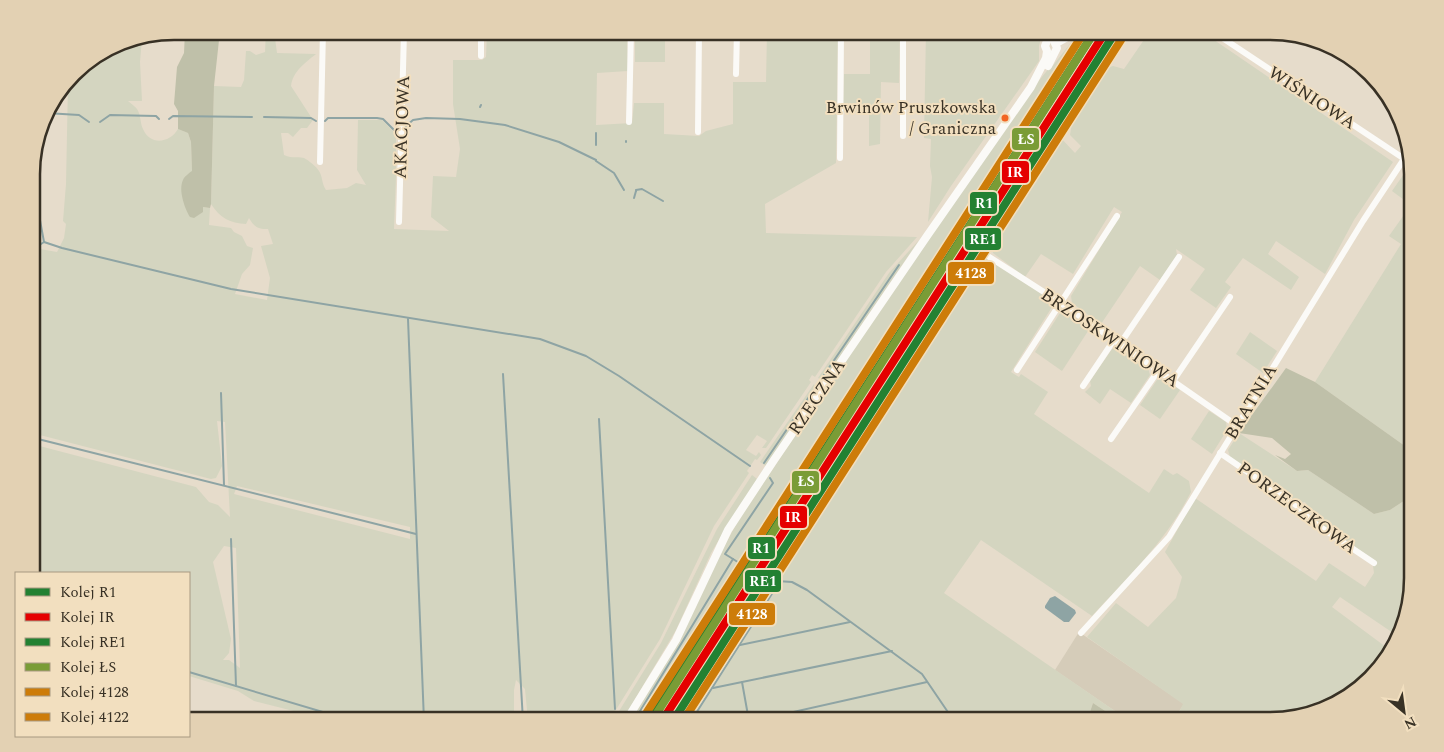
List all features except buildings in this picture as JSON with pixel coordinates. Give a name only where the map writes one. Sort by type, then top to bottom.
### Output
[{"type":"street","points":[[320,162],[323,40]]},
{"type":"street","name":"AKACJOWA","points":[[399,222],[404,40]]},
{"type":"street","points":[[481,40],[481,56]]},
{"type":"street","points":[[629,122],[631,40]]},
{"type":"street","points":[[698,132],[699,40]]},
{"type":"street","points":[[736,74],[737,40]]},
{"type":"street","points":[[840,158],[841,40]]},
{"type":"street","points":[[903,40],[903,136]]},
{"type":"street","points":[[1050,40],[1052,46]]},
{"type":"street","points":[[1052,40],[1052,46]]},
{"type":"street","points":[[1052,46],[1064,40]]},
{"type":"street","name":"WIŚNIOWA","points":[[1226,40],[1403,158]]},
{"type":"street","name":"RZECZNA","points":[[632,712],[676,640],[728,530],[1031,87],[1045,72],[1052,46]]},
{"type":"street","name":"BRATNIA","points":[[1081,633],[1169,536],[1362,221],[1403,160]]},
{"type":"street","points":[[1018,370],[1117,216]]},
{"type":"street","name":"BRZOSKWINIOWA","points":[[983,253],[1061,303],[1236,425]]},
{"type":"street","points":[[1083,386],[1179,257]]},
{"type":"street","points":[[1173,381],[1230,297]]},
{"type":"street","points":[[1112,439],[1158,371]]},
{"type":"street","name":"PORZECZKOWA","points":[[1220,453],[1296,505],[1310,520],[1374,563]]},
{"type":"shaded area","points":[[1085,40],[1110,40],[678,712],[652,712]]},
{"type":"shaded area","points":[[1079,632],[1184,704],[1178,712],[1116,712],[1055,670]]},
{"type":"green space","points":[[185,40],[219,40],[214,86],[211,204],[210,208],[203,207],[203,212],[194,218],[190,217],[186,209],[181,189],[184,179],[192,171],[191,142],[188,133],[178,129],[178,111],[174,104],[177,67],[184,53]]},
{"type":"green space","points":[[266,40],[275,40],[277,53],[316,54],[297,72],[291,86],[313,120],[307,128],[301,128],[293,137],[288,133],[281,133],[284,155],[304,158],[318,169],[326,190],[347,188],[356,183],[366,185],[357,170],[358,120],[382,120],[396,134],[394,229],[449,231],[431,217],[433,176],[456,177],[460,149],[453,104],[453,60],[482,60],[486,57],[487,40],[627,40],[628,71],[597,73],[596,125],[632,123],[634,103],[664,103],[664,134],[699,136],[706,131],[733,124],[733,82],[766,82],[767,40],[838,40],[836,163],[765,204],[766,233],[917,237],[886,272],[815,377],[812,375],[809,380],[811,382],[766,448],[762,448],[767,441],[757,435],[746,450],[756,456],[759,452],[761,455],[757,460],[755,459],[747,471],[749,473],[714,526],[660,639],[615,712],[527,712],[525,689],[516,680],[514,712],[297,712],[254,701],[238,691],[190,676],[190,572],[40,572],[40,446],[196,487],[209,502],[218,505],[230,517],[225,422],[217,421],[222,466],[216,478],[211,479],[40,435],[40,249],[57,252],[64,238],[66,224],[63,221],[66,184],[68,93],[79,79],[107,58],[131,47],[141,45],[140,62],[142,101],[128,101],[137,109],[143,129],[150,138],[160,141],[165,140],[178,129],[188,133],[191,142],[192,171],[203,207],[210,208],[209,225],[231,228],[242,236],[247,246],[253,248],[250,265],[242,274],[235,294],[267,300],[270,278],[261,246],[273,244],[268,229],[257,227],[249,218],[246,224],[230,221],[218,213],[211,204],[214,86],[241,87],[244,80],[246,51],[256,55],[265,52]],"holes":[[[237,486],[410,527],[410,539],[234,494]],[[224,546],[236,548],[240,668],[229,660],[223,660],[229,653],[231,639],[213,562]]]},
{"type":"green space","points":[[635,40],[665,40],[665,62],[635,62]]},
{"type":"green space","points":[[870,40],[900,40],[899,83],[881,82],[880,144],[869,146],[869,112],[843,112],[844,74],[870,74]]},
{"type":"green space","points":[[926,40],[1041,40],[1039,61],[928,222],[932,177],[930,166],[931,139],[924,138]]},
{"type":"green space","points":[[1073,40],[1085,40],[652,712],[635,712],[739,519],[923,246],[1033,88]]},
{"type":"green space","points":[[1117,40],[1112,57],[1092,85],[1071,109]]},
{"type":"green space","points":[[1144,40],[1214,40],[1393,162],[1354,220],[1325,274],[1276,241],[1268,254],[1299,277],[1291,290],[1243,258],[1225,282],[1231,287],[1216,308],[1190,290],[1205,269],[1176,249],[1177,255],[1160,280],[1140,266],[1101,324],[1072,303],[1071,296],[1122,212],[1114,207],[1073,274],[1041,254],[1025,277],[993,253],[991,243],[1059,136],[1075,153],[1081,146],[1070,135],[1073,115],[1110,67],[1124,69]]},
{"type":"green space","points":[[1404,174],[1404,200],[1392,191]]},
{"type":"green space","points":[[1404,215],[1404,445],[1315,382],[1401,244],[1389,236]]},
{"type":"green space","points":[[919,240],[826,377],[818,378],[889,273]]},
{"type":"green space","points":[[974,250],[1051,300],[1052,307],[1011,372],[1019,377],[1021,374],[1048,392],[1034,414],[1149,493],[1164,469],[1173,475],[1177,473],[1189,481],[1191,492],[1159,542],[1092,616],[981,540],[944,593],[1116,712],[1107,712],[1093,703],[1090,712],[678,712]]},
{"type":"green space","points":[[1066,311],[1090,328],[1062,371],[1035,352],[1060,313]]},
{"type":"green space","points":[[1250,332],[1277,351],[1263,373],[1236,354]]},
{"type":"green space","points":[[1118,347],[1148,368],[1150,375],[1131,403],[1110,389],[1100,404],[1085,392],[1091,386],[1090,381],[1112,349]]},
{"type":"green space","points":[[1286,368],[1315,382],[1404,445],[1404,501],[1390,510],[1374,514],[1308,470],[1297,471],[1275,455],[1285,459],[1291,454],[1272,438],[1239,433]]},
{"type":"green space","points":[[1164,379],[1180,390],[1160,419],[1140,405],[1157,380]]},
{"type":"green space","points":[[814,384],[817,391],[766,466],[760,462]]},
{"type":"green space","points":[[1209,411],[1226,422],[1227,430],[1212,454],[1191,439]]},
{"type":"green space","points":[[1239,433],[1297,471],[1308,470],[1374,514],[1390,510],[1404,501],[1403,595],[1397,621],[1392,632],[1340,597],[1332,607],[1385,646],[1371,666],[1358,679],[1329,698],[1313,705],[1278,712],[1179,712],[1183,704],[1087,637],[1116,603],[1148,627],[1176,598],[1182,577],[1165,552],[1195,498],[1316,581],[1329,563],[1365,587],[1374,573],[1373,566],[1376,561],[1312,518],[1305,502],[1298,503],[1230,457],[1228,450]]},
{"type":"green space","points":[[752,475],[757,479],[711,553],[676,630],[627,712],[619,712],[661,643],[717,529]]},
{"type":"green space","points":[[1093,703],[1107,712],[1090,712]]},
{"type":"water","points":[[1055,596],[1075,610],[1076,613],[1069,622],[1064,622],[1045,608],[1050,598]]},
{"type":"waterway","points":[[55,114],[79,115],[89,122]]},
{"type":"waterway","points":[[100,122],[110,115],[156,116],[159,119]]},
{"type":"waterway","points":[[169,119],[173,116],[252,117]]},
{"type":"waterway","points":[[264,117],[311,118],[316,121]]},
{"type":"waterway","points":[[325,121],[328,118],[377,118],[383,119],[394,130]]},
{"type":"waterway","points":[[406,126],[413,120],[426,118],[460,119],[505,125],[559,142],[596,160]]},
{"type":"waterway","points":[[596,133],[596,145]]},
{"type":"waterway","points":[[596,161],[614,173],[624,190]]},
{"type":"waterway","points":[[636,190],[642,189],[663,201]]},
{"type":"waterway","points":[[634,198],[636,191]]},
{"type":"waterway","points":[[40,220],[44,242],[231,289],[540,339],[586,356],[619,376],[750,466]]},
{"type":"waterway","points":[[40,245],[44,242]]},
{"type":"waterway","points":[[824,375],[899,265]]},
{"type":"waterway","points":[[408,319],[424,712]]},
{"type":"waterway","points":[[503,374],[522,712]]},
{"type":"waterway","points":[[764,463],[813,391]]},
{"type":"waterway","points":[[221,393],[224,485]]},
{"type":"waterway","points":[[599,419],[615,709]]},
{"type":"waterway","points":[[40,440],[416,534]]},
{"type":"waterway","points":[[640,712],[733,559],[725,554],[773,483],[770,478]]},
{"type":"waterway","points":[[231,539],[236,686]]},
{"type":"waterway","points":[[733,559],[744,566]]},
{"type":"waterway","points":[[764,579],[769,582]]},
{"type":"waterway","points":[[777,581],[792,582],[807,590],[922,674],[948,712]]},
{"type":"waterway","points":[[697,712],[780,581]]},
{"type":"waterway","points":[[740,645],[850,622]]},
{"type":"waterway","points":[[713,688],[892,651]]},
{"type":"waterway","points":[[190,672],[323,712]]},
{"type":"waterway","points":[[742,682],[747,712]]},
{"type":"waterway","points":[[793,712],[927,682]]},
{"type":"rail line","name":"4122","points":[[647,712],[1079,40]]},
{"type":"rail line","name":"R1","points":[[656,712],[1089,40]]},
{"type":"rail line","name":"ŁS","points":[[658,712],[1089,40]]},
{"type":"rail line","name":"IR","points":[[668,712],[1100,40]]},
{"type":"rail line","name":"RE1","points":[[679,712],[1110,40]]},
{"type":"rail line","name":"4128","points":[[689,712],[1121,40]]},
{"type":"place","name":"Brwinów Pruszkowska / Graniczna","points":[[1005,118]]}]
